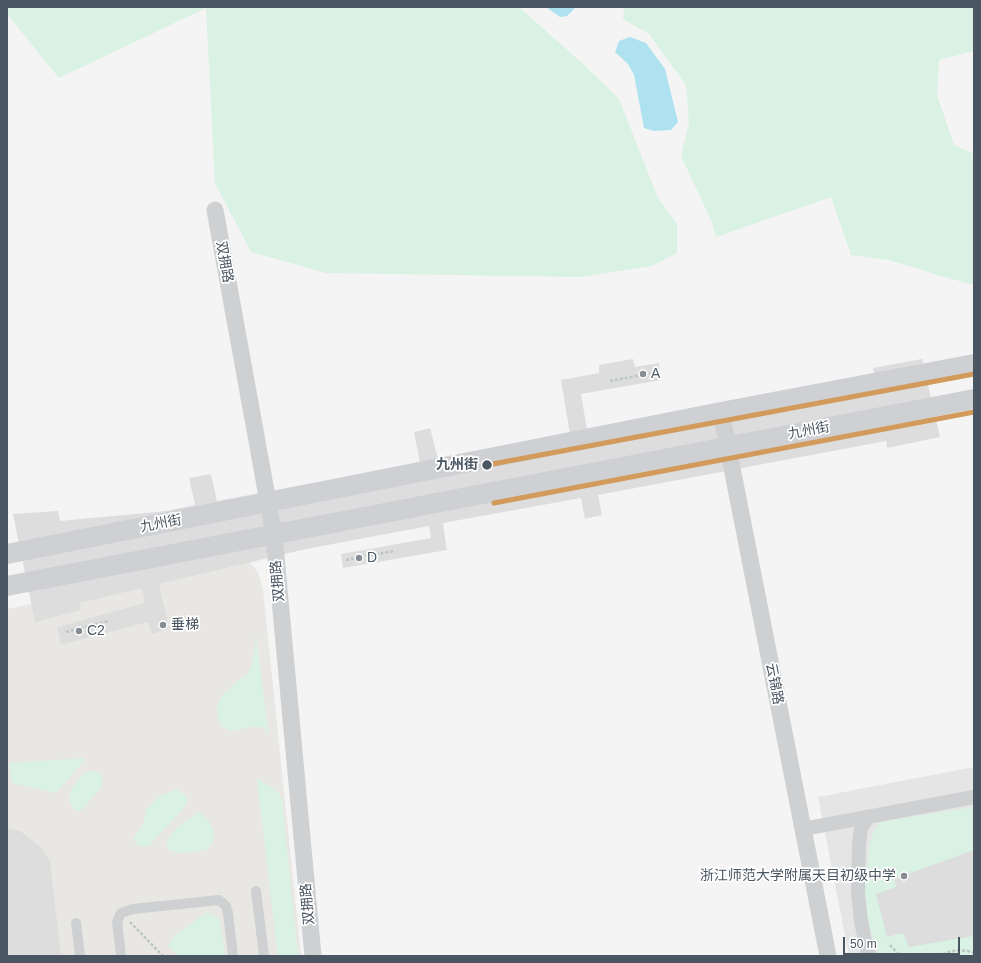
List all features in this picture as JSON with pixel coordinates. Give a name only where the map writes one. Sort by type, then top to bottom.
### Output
[{"type":"main road","name":"九州街","points":[[7,554],[721,412],[974,364]]},
{"type":"main road","name":"九州街","points":[[7,586],[974,400]]},
{"type":"street","name":"双拥路","points":[[215,210],[274,535],[313,956]]},
{"type":"street","name":"云锦路","points":[[721,412],[828,956]]},
{"type":"street","points":[[803,828],[974,797]]},
{"type":"street","points":[[868,817],[861,828],[859,845],[858,893],[861,921],[867,951],[870,956]]},
{"type":"street","points":[[844,821],[853,830],[859,845]]},
{"type":"street","points":[[256,891],[264,956]]},
{"type":"street","points":[[121,956],[118,922],[121,913],[133,909],[219,900],[226,906],[228,913],[233,956]]},
{"type":"street","points":[[76,923],[80,956]]},
{"type":"path","points":[[610,381],[658,372]]},
{"type":"path","points":[[346,560],[394,551]]},
{"type":"path","points":[[66,632],[108,621]]},
{"type":"path","points":[[121,913],[163,956]]},
{"type":"path","points":[[890,945],[900,956]]},
{"type":"path","points":[[938,956],[950,951],[969,951],[974,953]]},
{"type":"shaded area","points":[[248,561],[258,572],[263,589],[301,956],[7,956],[7,609]]},
{"type":"shaded area","name":"浙江师范大学附属天目初级中学","points":[[974,767],[974,956],[849,956],[818,797]]},
{"type":"green space","points":[[7,7],[519,7],[582,63],[619,99],[658,198],[677,224],[677,253],[652,266],[581,277],[326,273],[251,252],[215,183],[206,8],[59,78],[7,14]]},
{"type":"green space","points":[[624,7],[974,7],[974,51],[939,60],[937,95],[954,145],[974,154],[974,285],[889,260],[851,255],[831,197],[716,237],[711,220],[681,156],[689,123],[686,85],[649,34],[623,19]]},
{"type":"green space","points":[[256,636],[269,737],[265,728],[254,726],[234,731],[223,728],[217,712],[217,706],[222,696],[248,673],[253,660]]},
{"type":"green space","points":[[86,758],[56,793],[12,783],[9,763]]},
{"type":"green space","points":[[88,771],[99,772],[102,777],[102,786],[81,810],[75,811],[70,802],[72,788]]},
{"type":"green space","points":[[257,779],[277,791],[282,799],[298,956],[278,956]]},
{"type":"green space","points":[[176,789],[185,795],[188,802],[149,846],[139,846],[133,839],[144,823],[146,810],[157,798]]},
{"type":"green space","points":[[974,807],[974,956],[880,956],[869,923],[864,897],[870,845],[872,835],[877,826],[880,822]]},
{"type":"green space","points":[[199,812],[208,821],[213,832],[213,841],[207,849],[182,853],[168,849],[166,841],[177,828]]},
{"type":"green space","points":[[207,912],[219,919],[225,956],[178,956],[168,945],[174,936]]},
{"type":"water","points":[[546,7],[576,7],[567,16],[560,17]]},
{"type":"water","points":[[630,37],[646,43],[665,69],[678,122],[671,130],[654,131],[644,128],[634,75],[628,64],[615,52],[619,41]]},
{"type":"building","name":"九州街","points":[[633,359],[635,367],[659,363],[661,380],[581,394],[587,430],[874,375],[873,368],[922,359],[940,437],[887,448],[886,441],[598,495],[602,515],[585,519],[581,498],[443,523],[447,550],[343,568],[341,554],[431,538],[429,526],[306,549],[159,584],[169,629],[152,634],[148,622],[61,645],[57,627],[145,603],[142,588],[79,603],[81,610],[35,622],[13,514],[58,511],[60,521],[166,511],[195,505],[189,478],[211,474],[217,501],[420,463],[414,432],[430,428],[438,459],[570,434],[561,380],[599,373],[599,365]]},
{"type":"building","points":[[7,828],[20,831],[41,847],[50,861],[61,956],[7,956]]},
{"type":"building","points":[[974,850],[974,936],[909,947],[903,933],[887,937],[876,894],[896,887],[894,879]]},
{"type":"transit line","points":[[487,465],[974,374]]},
{"type":"transit line","points":[[494,503],[974,412]]},
{"type":"place","name":"A","points":[[643,374]]},
{"type":"place","name":"九州街","points":[[487,465]]},
{"type":"place","name":"D","points":[[359,558]]},
{"type":"place","name":"垂梯","points":[[163,625]]},
{"type":"place","name":"C2","points":[[79,631]]},
{"type":"place","name":"浙江师范大学附属天目初级中学","points":[[904,876]]}]
